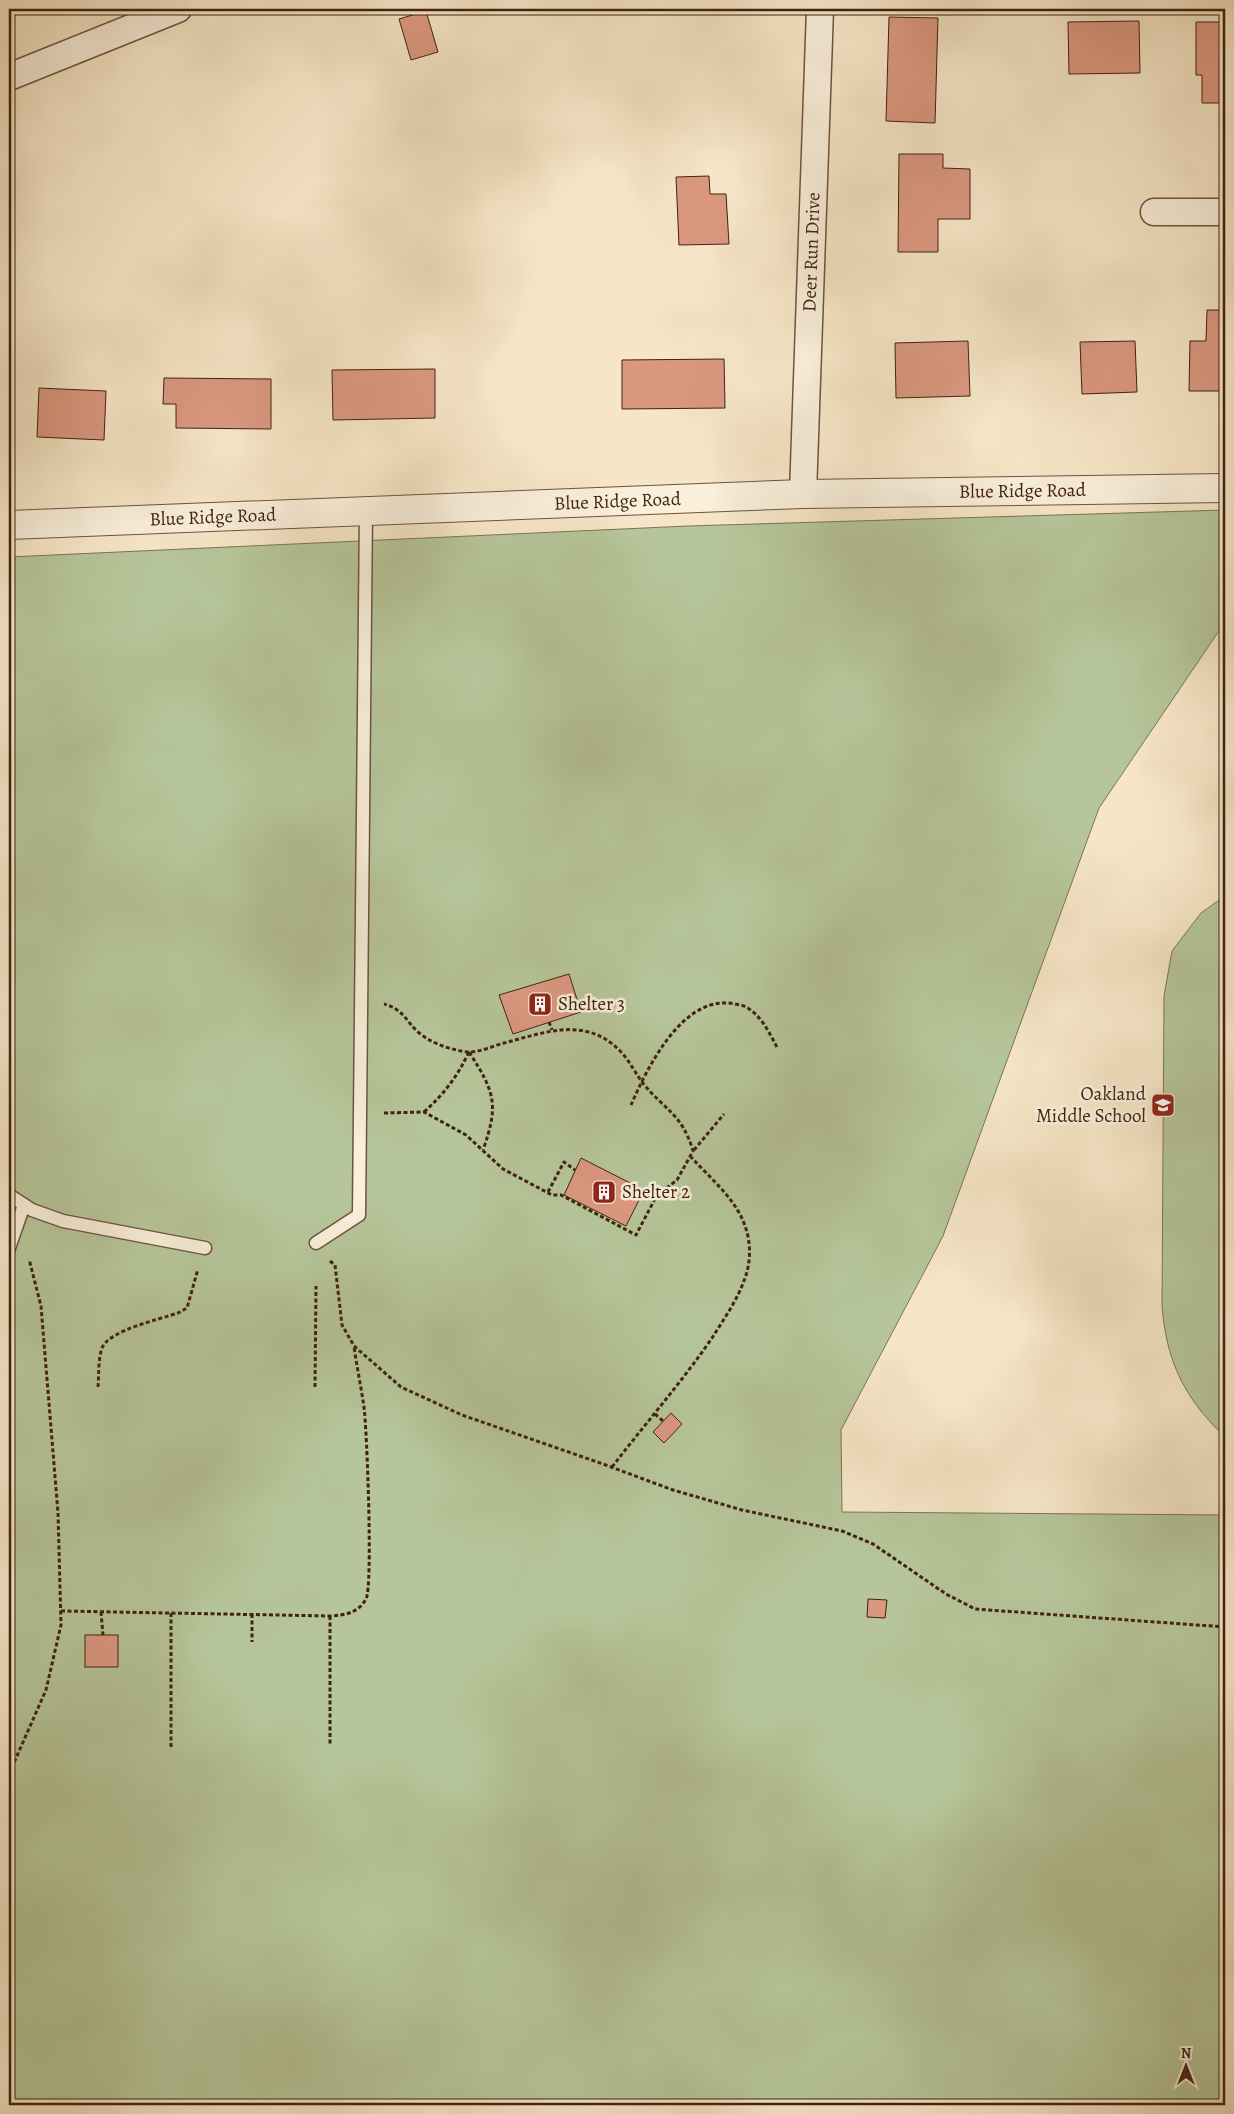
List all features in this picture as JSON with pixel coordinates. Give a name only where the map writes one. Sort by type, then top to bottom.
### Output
[{"type":"street","points":[[9,77],[178,9]]},
{"type":"street","name":"Deer Run Drive","points":[[802,494],[820,9]]},
{"type":"street","points":[[1154,212],[1225,212]]},
{"type":"street","name":"Blue Ridge Road","points":[[9,525],[802,494],[1225,488]]},
{"type":"lane","points":[[316,1243],[359,1215],[366,511]]},
{"type":"lane","points":[[9,1195],[28,1207],[63,1221],[205,1248]]},
{"type":"lane","points":[[9,1248],[28,1207]]},
{"type":"path","points":[[631,1105],[658,1053],[682,1023],[700,1008],[724,1002],[746,1007],[762,1020],[778,1049]]},
{"type":"path","points":[[362,1007],[386,1004],[404,1014],[417,1032],[434,1044],[469,1052],[552,1030],[582,1029],[604,1037],[619,1049],[642,1082],[681,1122],[689,1135],[694,1151]]},
{"type":"path","points":[[549,1022],[552,1030]]},
{"type":"path","points":[[424,1112],[444,1094],[462,1068],[469,1052]]},
{"type":"path","points":[[469,1052],[484,1074],[493,1099],[492,1125],[483,1150]]},
{"type":"path","points":[[360,1114],[424,1112],[466,1135],[504,1169],[548,1192],[561,1195],[636,1235],[657,1195],[677,1180],[694,1151],[724,1114]]},
{"type":"path","points":[[612,1467],[699,1357],[725,1319],[746,1277],[750,1248],[745,1225],[735,1207],[691,1158]]},
{"type":"path","points":[[548,1192],[564,1162],[575,1170]]},
{"type":"path","points":[[9,1774],[46,1690],[61,1625],[58,1513],[41,1306],[25,1243],[28,1207]]},
{"type":"path","points":[[316,1243],[326,1258],[335,1265],[342,1325],[354,1346],[401,1386],[454,1411],[673,1490],[742,1510],[842,1531],[873,1544],[946,1594],[975,1610],[1225,1627]]},
{"type":"path","points":[[98,1386],[100,1361],[106,1342],[121,1332],[178,1313],[187,1308],[205,1248]]},
{"type":"path","points":[[315,1387],[316,1286]]},
{"type":"path","points":[[61,1611],[330,1616],[347,1614],[358,1610],[368,1597],[369,1557],[364,1409],[354,1346]]},
{"type":"path","points":[[654,1414],[663,1422]]},
{"type":"path","points":[[101,1612],[103,1635]]},
{"type":"path","points":[[171,1613],[171,1747]]},
{"type":"path","points":[[252,1614],[252,1642]]},
{"type":"path","points":[[330,1616],[330,1744]]},
{"type":"green space","points":[[1225,510],[1225,622],[1099,808],[943,1236],[841,1430],[842,1512],[1225,1515],[1225,2105],[9,2105],[9,557],[688,526]]},
{"type":"green space","points":[[1225,896],[1225,1435],[1201,1411],[1184,1387],[1169,1349],[1162,1307],[1164,996],[1172,951],[1201,913]]},
{"type":"building","points":[[426,11],[438,52],[411,60],[399,19]]},
{"type":"building","points":[[889,17],[938,18],[935,123],[886,121]]},
{"type":"building","points":[[1139,21],[1140,73],[1069,74],[1068,22]]},
{"type":"building","points":[[1196,22],[1225,22],[1225,103],[1202,103],[1202,75],[1196,75]]},
{"type":"building","points":[[899,154],[943,154],[943,168],[970,169],[970,219],[938,219],[938,252],[898,252]]},
{"type":"building","points":[[709,176],[710,194],[726,194],[729,244],[679,245],[676,177]]},
{"type":"building","points":[[1207,310],[1225,310],[1225,391],[1189,391],[1190,341],[1206,341]]},
{"type":"building","points":[[968,341],[970,396],[896,398],[895,343]]},
{"type":"building","points":[[1135,341],[1137,392],[1082,394],[1080,342]]},
{"type":"building","points":[[724,359],[725,408],[622,409],[622,360]]},
{"type":"building","points":[[435,369],[435,418],[333,420],[332,370]]},
{"type":"building","points":[[164,378],[271,379],[271,429],[176,428],[176,404],[163,404]]},
{"type":"building","points":[[39,388],[106,391],[104,440],[37,437]]},
{"type":"building","name":"Shelter 3","points":[[569,974],[581,1012],[513,1034],[499,995]]},
{"type":"building","name":"Shelter 2","points":[[581,1158],[644,1190],[626,1226],[564,1195]]},
{"type":"building","points":[[671,1413],[682,1424],[664,1443],[653,1432]]},
{"type":"building","points":[[868,1599],[887,1600],[885,1618],[867,1617]]},
{"type":"building","points":[[85,1635],[118,1635],[118,1667],[85,1667]]},
{"type":"place","name":"Shelter 3","points":[[540,1004]]},
{"type":"place","name":"Oakland Middle School","points":[[1163,1105]]},
{"type":"place","name":"Shelter 2","points":[[604,1192]]}]
